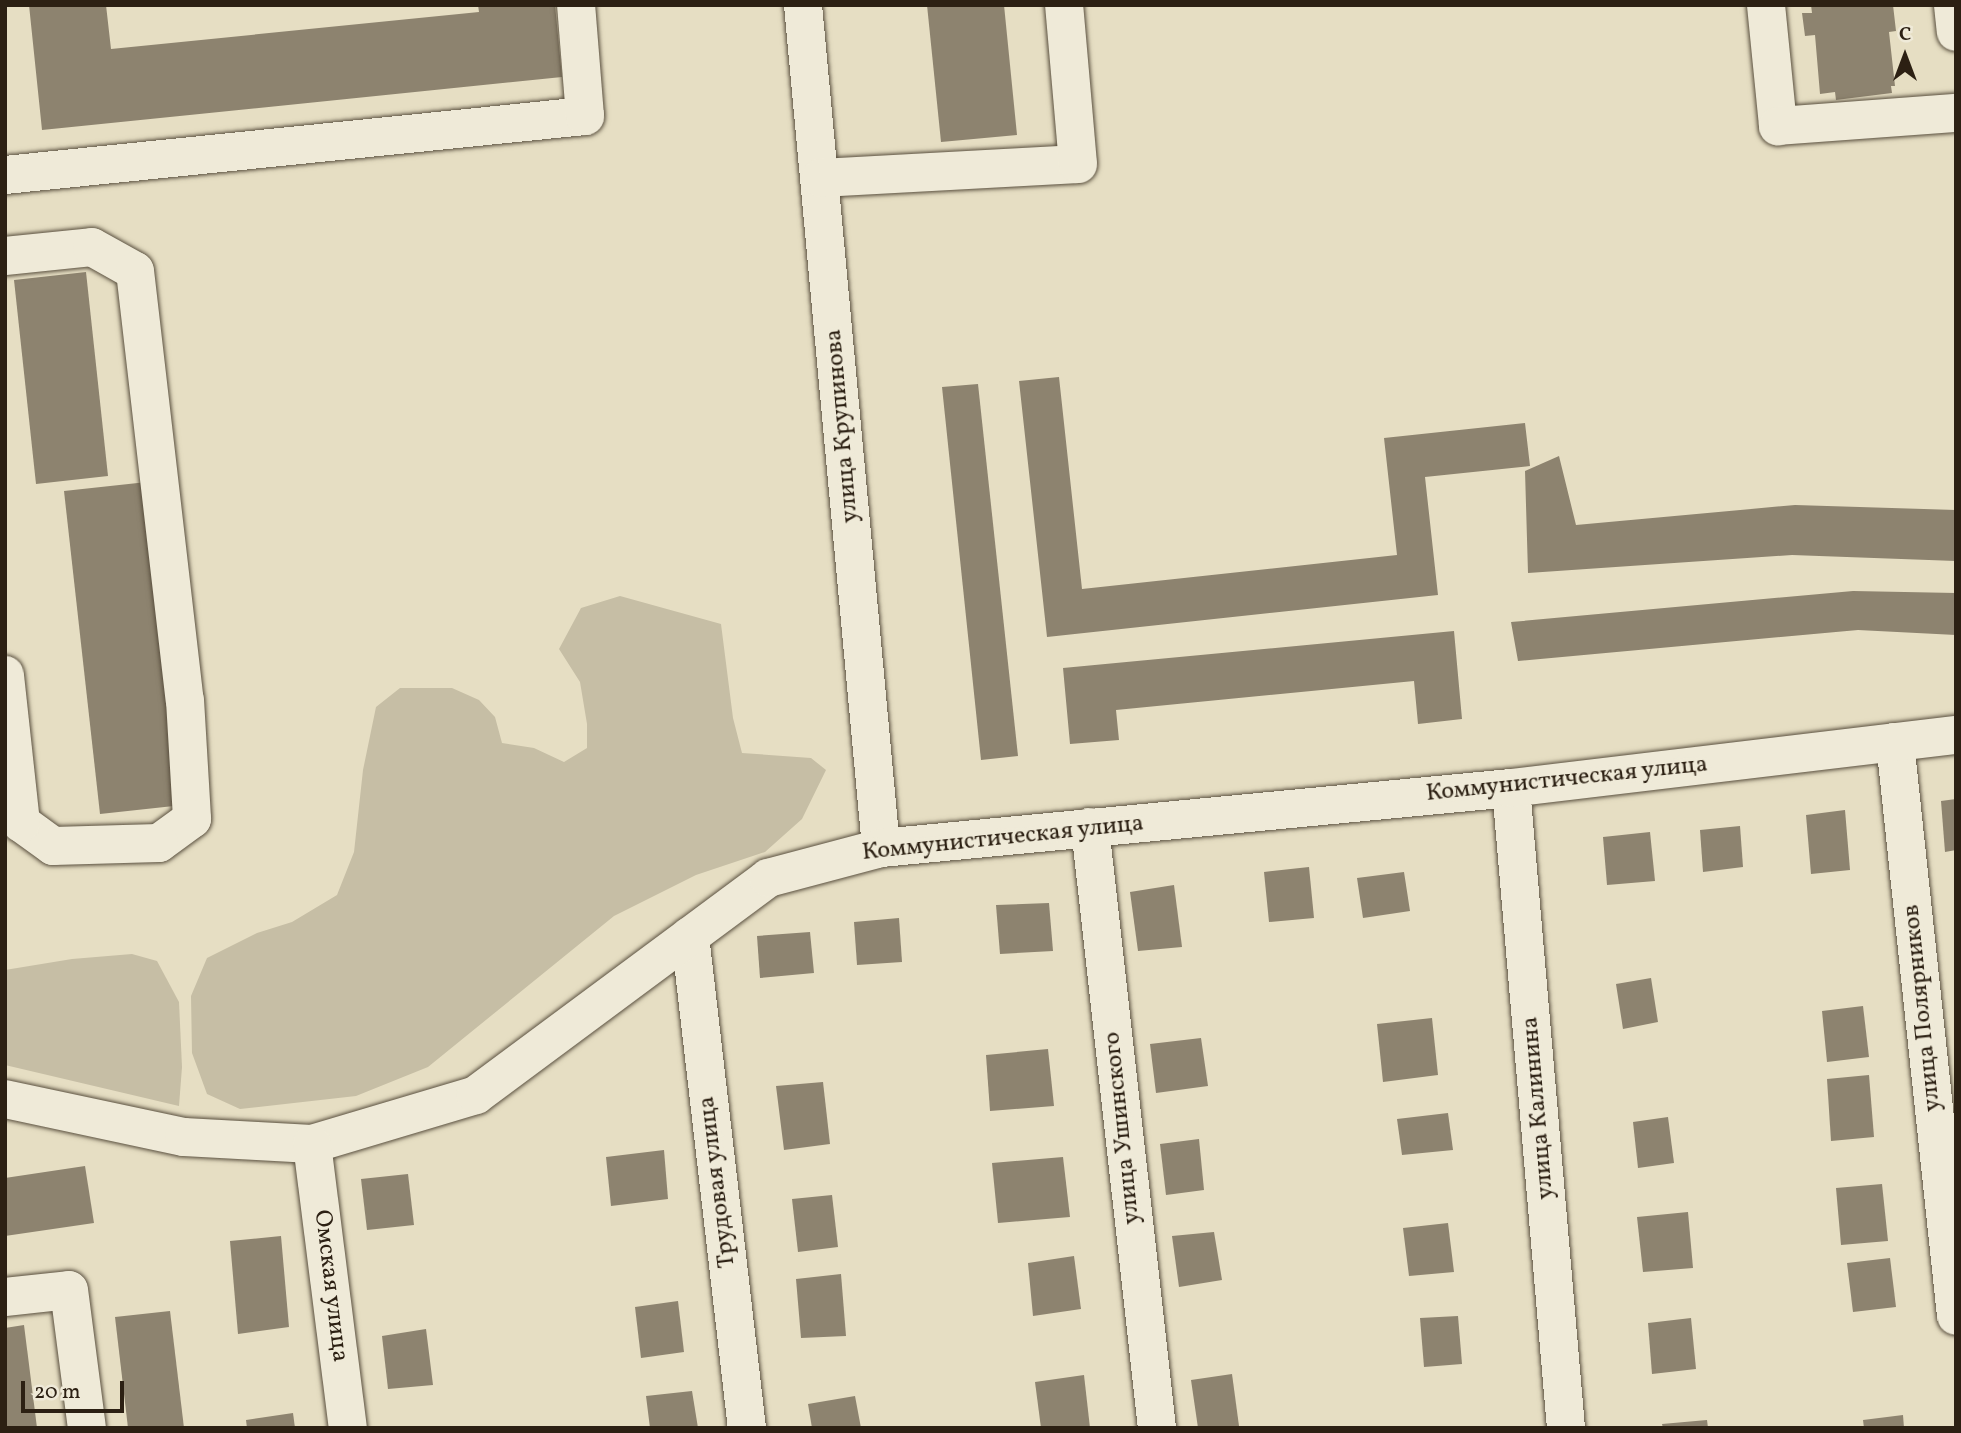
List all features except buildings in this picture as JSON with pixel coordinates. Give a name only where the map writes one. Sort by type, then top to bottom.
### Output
[{"type":"street","points":[[5,175],[585,116],[576,5]]},
{"type":"street","name":"улица Крупинова","points":[[803,5],[881,848]]},
{"type":"street","points":[[821,178],[1078,164],[1064,5]]},
{"type":"street","points":[[1766,5],[1778,126],[1956,113]]},
{"type":"street","points":[[1953,5],[1956,32]]},
{"type":"street","points":[[5,256],[92,247],[135,271],[185,700],[191,819],[159,843],[53,846],[20,823],[5,675]]},
{"type":"street","name":"Коммунистическая улица","points":[[5,1099],[184,1137],[312,1144],[476,1095],[768,878],[881,848],[1511,788],[1956,735]]},
{"type":"street","name":"улица Полярников","points":[[1895,742],[1956,1316]]},
{"type":"street","name":"улица Калинина","points":[[1511,788],[1566,1428]]},
{"type":"street","name":"улица Ушинского","points":[[1090,827],[1157,1428]]},
{"type":"street","name":"Трудовая улица","points":[[690,936],[747,1428]]},
{"type":"street","name":"Омская улица","points":[[312,1144],[348,1428]]},
{"type":"street","points":[[5,1297],[69,1290],[87,1428]]},
{"type":"shaded area","points":[[620,596],[721,624],[733,718],[742,753],[811,758],[826,770],[802,819],[765,852],[696,875],[614,916],[428,1067],[356,1096],[240,1109],[207,1094],[192,1053],[191,996],[207,958],[257,933],[292,922],[337,895],[354,852],[363,770],[376,707],[400,688],[452,688],[479,700],[495,717],[502,743],[534,748],[564,762],[587,748],[587,724],[580,682],[559,649],[581,608]]},
{"type":"shaded area","points":[[132,954],[157,961],[179,1002],[182,1067],[179,1106],[5,1065],[5,970],[72,959]]}]
